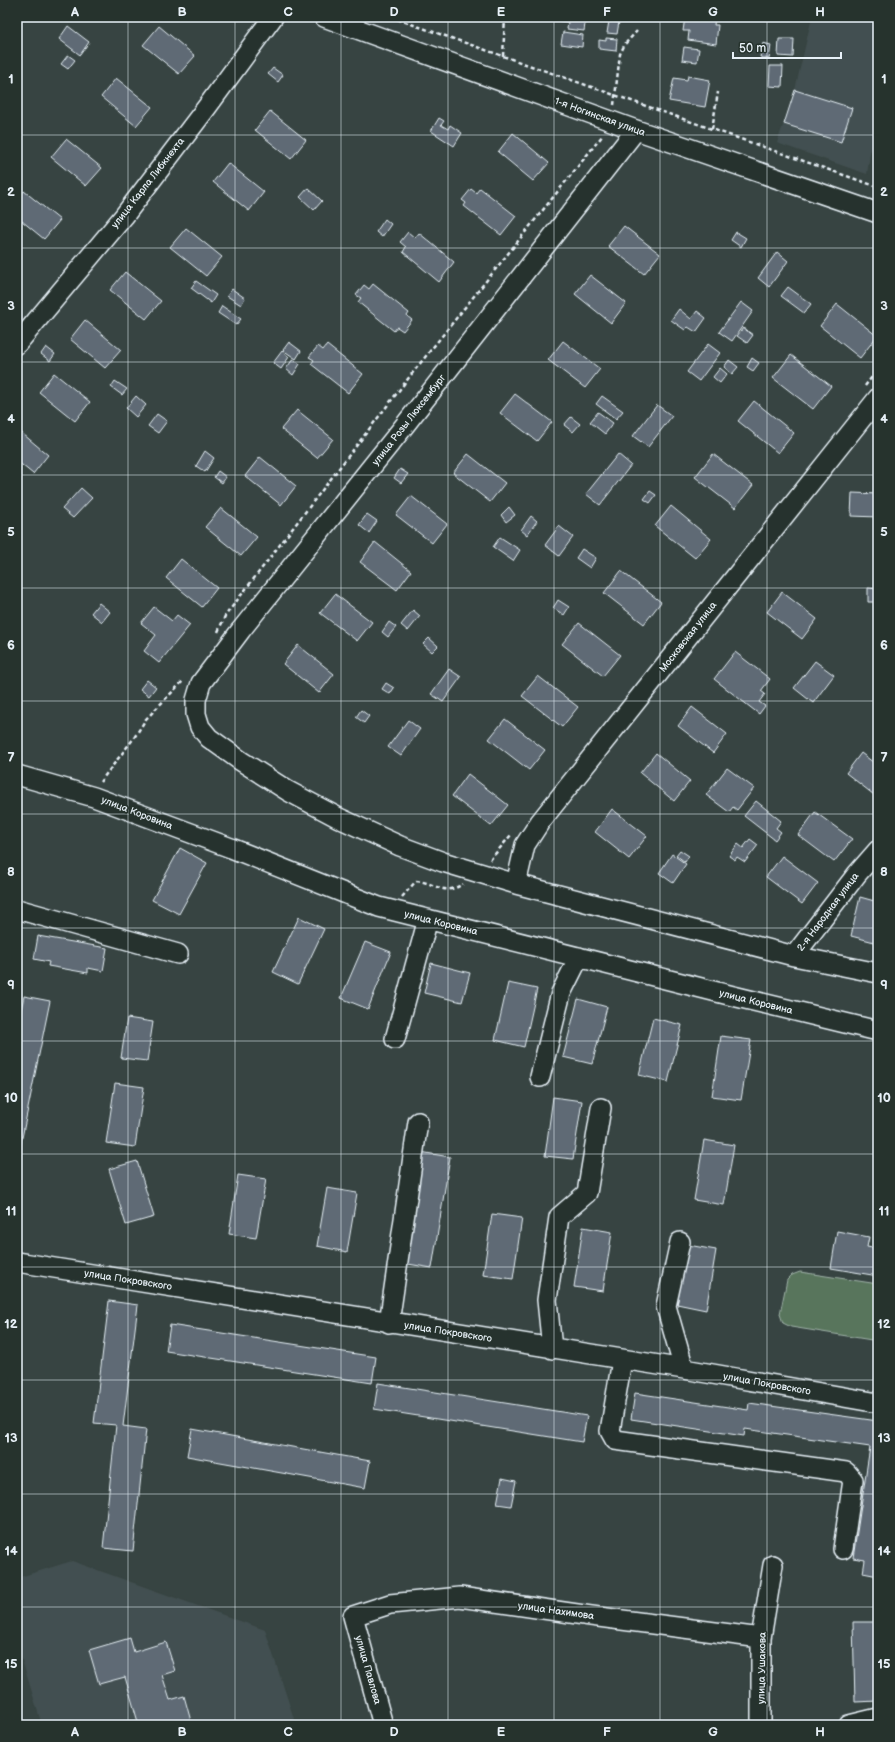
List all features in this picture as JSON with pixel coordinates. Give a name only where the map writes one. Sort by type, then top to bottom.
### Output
[{"type":"street","name":"улица Карла Либкнехта","points":[[17,344],[124,216],[273,17]]},
{"type":"street","name":"1-я Ногинская улица","points":[[324,17],[612,122],[878,213]]},
{"type":"street","name":"улица Розы Люксембург","points":[[480,872],[443,862],[400,846],[339,818],[288,791],[241,761],[209,738],[200,727],[196,714],[196,700],[201,683],[241,630],[393,440],[636,130]]},
{"type":"street","name":"Московская улица","points":[[516,884],[525,845],[540,822],[871,393]]},
{"type":"street","name":"улица Коровина","points":[[17,775],[90,795],[231,848],[379,907],[878,1031]]},
{"type":"street","name":"2-я Народная улица","points":[[794,956],[856,874],[878,850]]},
{"type":"street","points":[[480,872],[516,884],[794,956],[878,974]]},
{"type":"street","points":[[17,909],[178,954]]},
{"type":"street","points":[[395,1039],[428,919]]},
{"type":"street","points":[[540,1077],[560,993],[579,957]]},
{"type":"street","points":[[552,1349],[547,1300],[559,1217],[587,1193],[601,1108]]},
{"type":"street","points":[[389,1323],[418,1122]]},
{"type":"street","points":[[680,1242],[666,1306],[684,1369]]},
{"type":"street","name":"улица Покровского","points":[[17,1262],[389,1323],[684,1369],[878,1403]]},
{"type":"street","points":[[622,1360],[610,1431],[615,1440],[846,1472],[852,1480],[843,1549]]},
{"type":"street","name":"улица Ушакова","points":[[762,1725],[761,1638],[773,1565]]},
{"type":"street","name":"улица Нахимова","points":[[352,1616],[390,1604],[460,1597],[761,1638]]},
{"type":"street","name":"улица Павлова","points":[[352,1616],[383,1725]]},
{"type":"street","points":[[849,1725],[878,1718]]},
{"type":"path","points":[[391,17],[616,97],[878,187]]},
{"type":"path","points":[[504,56],[505,17]]},
{"type":"path","points":[[216,635],[224,616],[414,371],[602,137],[612,122],[620,54],[637,31]]},
{"type":"path","points":[[712,129],[718,92]]},
{"type":"path","points":[[871,393],[878,369]]},
{"type":"path","points":[[90,795],[134,738],[146,719],[186,677]]},
{"type":"path","points":[[390,910],[416,881],[423,882],[446,891],[454,889],[480,872],[514,830]]},
{"type":"shaded area","points":[[812,17],[878,17],[878,99],[867,174],[777,143],[795,90]]},
{"type":"shaded area","points":[[72,1561],[265,1630],[296,1725],[42,1725],[17,1643],[17,1578]]},
{"type":"green space","points":[[800,1272],[878,1284],[878,1341],[791,1327],[783,1323],[780,1314],[787,1280],[792,1275]]},
{"type":"building","points":[[561,17],[586,17],[584,31],[567,29],[568,22],[560,21]]},
{"type":"building","points":[[685,17],[715,17],[714,25],[718,25],[716,44],[688,40],[689,31],[683,31]]},
{"type":"building","points":[[609,21],[619,22],[617,34],[607,33]]},
{"type":"building","points":[[68,26],[89,42],[80,55],[59,39]]},
{"type":"building","points":[[159,26],[195,56],[179,74],[143,45]]},
{"type":"building","points":[[563,32],[583,35],[582,47],[561,44]]},
{"type":"building","points":[[606,38],[617,39],[616,51],[599,49],[599,40],[606,41]]},
{"type":"building","points":[[779,39],[794,39],[793,57],[778,56]]},
{"type":"building","points":[[763,43],[771,45],[769,59],[760,57]]},
{"type":"building","points":[[684,47],[699,49],[697,62],[682,60]]},
{"type":"building","points":[[68,55],[75,60],[68,69],[61,64]]},
{"type":"building","points":[[770,66],[783,66],[782,87],[769,86]]},
{"type":"building","points":[[273,68],[283,75],[278,82],[268,74]]},
{"type":"building","points":[[688,76],[710,80],[705,107],[669,101],[674,78],[687,80]]},
{"type":"building","points":[[116,78],[152,107],[136,126],[101,97]]},
{"type":"building","points":[[795,90],[852,108],[841,142],[784,124]]},
{"type":"building","points":[[270,111],[306,140],[291,159],[255,130]]},
{"type":"building","points":[[439,118],[444,121],[441,125],[448,129],[450,125],[462,133],[454,146],[431,131]]},
{"type":"building","points":[[513,133],[549,163],[533,181],[498,152]]},
{"type":"building","points":[[66,139],[102,168],[86,186],[51,157]]},
{"type":"building","points":[[228,163],[264,192],[249,211],[213,182]]},
{"type":"building","points":[[308,188],[322,201],[314,210],[300,197]]},
{"type":"building","points":[[480,188],[516,216],[501,235],[464,206],[466,203],[462,200],[471,189],[476,193]]},
{"type":"building","points":[[24,191],[60,220],[44,239],[17,217],[17,199]]},
{"type":"building","points":[[385,219],[391,224],[382,237],[376,232]]},
{"type":"building","points":[[624,226],[660,254],[644,274],[608,246]]},
{"type":"building","points":[[186,228],[222,257],[206,276],[170,247]]},
{"type":"building","points":[[408,232],[415,238],[419,233],[454,262],[439,282],[403,252],[406,247],[400,242]]},
{"type":"building","points":[[736,232],[746,238],[741,247],[731,240]]},
{"type":"building","points":[[777,252],[788,261],[769,287],[758,278]]},
{"type":"building","points":[[125,272],[161,301],[146,319],[110,290]]},
{"type":"building","points":[[590,275],[626,303],[611,323],[575,294]]},
{"type":"building","points":[[196,281],[216,295],[211,303],[191,288]]},
{"type":"building","points":[[373,284],[409,313],[407,316],[412,320],[403,331],[397,327],[394,331],[358,302],[361,298],[356,295],[364,285],[369,289]]},
{"type":"building","points":[[788,287],[811,304],[804,313],[781,296]]},
{"type":"building","points":[[232,289],[245,298],[241,305],[227,296]]},
{"type":"building","points":[[741,302],[753,311],[732,341],[719,332]]},
{"type":"building","points":[[837,304],[877,336],[860,358],[820,326]]},
{"type":"building","points":[[222,306],[241,319],[236,325],[218,313]]},
{"type":"building","points":[[679,309],[691,319],[697,311],[706,318],[696,332],[688,327],[685,330],[671,320]]},
{"type":"building","points":[[85,320],[121,350],[105,368],[70,339]]},
{"type":"building","points":[[743,328],[753,335],[747,343],[737,336]]},
{"type":"building","points":[[563,341],[600,369],[585,388],[548,360]]},
{"type":"building","points":[[289,342],[301,351],[296,359],[283,350]]},
{"type":"building","points":[[708,344],[720,353],[699,381],[687,372]]},
{"type":"building","points":[[327,345],[363,374],[348,393],[311,364],[314,360],[309,357],[318,346],[323,350]]},
{"type":"building","points":[[46,347],[55,354],[50,361],[41,354]]},
{"type":"building","points":[[282,351],[289,357],[281,369],[273,363]]},
{"type":"building","points":[[791,355],[831,386],[813,409],[773,378]]},
{"type":"building","points":[[752,358],[759,363],[753,371],[747,367]]},
{"type":"building","points":[[293,359],[300,364],[293,375],[286,369]]},
{"type":"building","points":[[729,360],[738,367],[732,374],[724,367]]},
{"type":"building","points":[[720,368],[727,374],[720,383],[713,377]]},
{"type":"building","points":[[54,373],[90,402],[75,421],[39,392]]},
{"type":"building","points":[[115,381],[127,389],[122,395],[111,387]]},
{"type":"building","points":[[515,394],[552,422],[537,441],[500,413]]},
{"type":"building","points":[[136,396],[146,405],[136,417],[126,408]]},
{"type":"building","points":[[602,396],[623,411],[616,419],[596,404]]},
{"type":"building","points":[[754,401],[794,433],[778,453],[738,421]]},
{"type":"building","points":[[657,405],[672,416],[648,447],[633,436]]},
{"type":"building","points":[[297,410],[333,439],[317,458],[281,429]]},
{"type":"building","points":[[598,412],[613,423],[605,434],[590,422]]},
{"type":"building","points":[[157,414],[167,421],[158,433],[148,426]]},
{"type":"building","points":[[571,417],[580,424],[573,432],[564,425]]},
{"type":"building","points":[[17,429],[48,455],[33,474],[17,461]]},
{"type":"building","points":[[205,451],[214,458],[205,472],[196,466]]},
{"type":"building","points":[[468,454],[505,483],[490,502],[453,473]]},
{"type":"building","points":[[618,454],[631,465],[600,505],[586,494]]},
{"type":"building","points":[[713,454],[753,485],[735,508],[695,477]]},
{"type":"building","points":[[260,457],[296,486],[281,505],[245,476]]},
{"type":"building","points":[[400,469],[408,474],[401,483],[394,478]]},
{"type":"building","points":[[218,471],[226,477],[222,483],[214,477]]},
{"type":"building","points":[[81,488],[92,498],[73,518],[62,509]]},
{"type":"building","points":[[650,491],[656,495],[650,503],[644,499]]},
{"type":"building","points":[[852,493],[878,494],[878,517],[851,516]]},
{"type":"building","points":[[411,496],[447,524],[432,543],[396,515]]},
{"type":"building","points":[[671,506],[711,539],[695,558],[655,526]]},
{"type":"building","points":[[509,507],[515,515],[506,522],[501,515]]},
{"type":"building","points":[[221,508],[257,537],[241,556],[205,527]]},
{"type":"building","points":[[367,514],[377,521],[369,533],[359,525]]},
{"type":"building","points":[[531,516],[537,521],[527,535],[521,530]]},
{"type":"building","points":[[559,526],[573,537],[559,556],[545,545]]},
{"type":"building","points":[[500,537],[520,550],[513,561],[493,547]]},
{"type":"building","points":[[375,542],[411,571],[397,590],[360,562]]},
{"type":"building","points":[[582,549],[596,558],[590,568],[576,558]]},
{"type":"building","points":[[181,559],[217,588],[202,607],[166,578]]},
{"type":"building","points":[[621,571],[661,602],[644,624],[604,593]]},
{"type":"building","points":[[868,588],[878,589],[878,602],[868,602]]},
{"type":"building","points":[[782,592],[817,619],[802,639],[767,612]]},
{"type":"building","points":[[335,594],[372,622],[357,641],[320,613]]},
{"type":"building","points":[[558,600],[569,607],[564,615],[553,608]]},
{"type":"building","points":[[99,603],[110,612],[102,622],[91,613]]},
{"type":"building","points":[[154,607],[172,621],[177,615],[190,625],[159,663],[144,651],[156,635],[141,623]]},
{"type":"building","points":[[413,610],[420,616],[408,631],[401,625]]},
{"type":"building","points":[[389,622],[396,627],[388,637],[382,632]]},
{"type":"building","points":[[579,623],[620,655],[603,676],[562,644]]},
{"type":"building","points":[[429,638],[438,646],[432,652],[423,644]]},
{"type":"building","points":[[298,645],[334,674],[319,693],[283,664]]},
{"type":"building","points":[[735,652],[770,679],[761,691],[765,694],[759,702],[765,706],[759,714],[714,679]]},
{"type":"building","points":[[815,661],[834,675],[813,703],[794,688]]},
{"type":"building","points":[[449,669],[461,677],[443,702],[431,694]]},
{"type":"building","points":[[538,676],[578,707],[562,727],[522,696]]},
{"type":"building","points":[[147,680],[156,687],[149,696],[140,689]]},
{"type":"building","points":[[386,683],[394,688],[390,694],[382,689]]},
{"type":"building","points":[[692,707],[727,734],[713,753],[678,726]]},
{"type":"building","points":[[361,710],[369,716],[364,723],[356,717]]},
{"type":"building","points":[[505,719],[545,750],[529,770],[489,739]]},
{"type":"building","points":[[408,720],[420,729],[401,756],[388,747]]},
{"type":"building","points":[[656,753],[690,781],[674,801],[640,773]]},
{"type":"building","points":[[861,753],[878,766],[878,798],[846,773]]},
{"type":"building","points":[[727,768],[754,788],[737,810],[733,807],[729,812],[706,795]]},
{"type":"building","points":[[468,774],[508,805],[491,826],[452,796]]},
{"type":"building","points":[[756,801],[781,821],[776,828],[781,832],[775,840],[744,816]]},
{"type":"building","points":[[612,809],[647,836],[629,859],[595,832]]},
{"type":"building","points":[[815,812],[852,839],[834,862],[798,835]]},
{"type":"building","points":[[750,839],[758,845],[745,862],[737,857],[735,860],[729,856],[738,844],[743,848]]},
{"type":"building","points":[[180,848],[207,863],[179,914],[152,900]]},
{"type":"building","points":[[680,850],[689,856],[685,862],[676,855]]},
{"type":"building","points":[[672,854],[686,864],[673,883],[659,873]]},
{"type":"building","points":[[782,856],[818,883],[802,904],[766,877]]},
{"type":"building","points":[[860,897],[878,902],[878,943],[851,936]]},
{"type":"building","points":[[299,917],[324,929],[298,984],[273,972]]},
{"type":"building","points":[[38,936],[107,948],[103,971],[88,968],[88,973],[48,966],[49,962],[34,959]]},
{"type":"building","points":[[365,942],[391,952],[368,1009],[341,998]]},
{"type":"building","points":[[431,963],[470,973],[462,1002],[424,993]]},
{"type":"building","points":[[508,983],[537,989],[524,1047],[495,1040]]},
{"type":"building","points":[[24,996],[50,1001],[17,1162],[17,1029]]},
{"type":"building","points":[[578,999],[607,1007],[592,1064],[563,1057]]},
{"type":"building","points":[[127,1018],[153,1022],[147,1061],[121,1058]]},
{"type":"building","points":[[653,1018],[682,1025],[668,1082],[639,1075]]},
{"type":"building","points":[[721,1036],[751,1040],[741,1100],[712,1096]]},
{"type":"building","points":[[115,1083],[144,1087],[135,1147],[106,1143]]},
{"type":"building","points":[[553,1097],[582,1101],[573,1159],[545,1156]]},
{"type":"building","points":[[704,1140],[734,1145],[724,1205],[694,1200]]},
{"type":"building","points":[[420,1152],[450,1157],[432,1268],[402,1263]]},
{"type":"building","points":[[137,1161],[154,1217],[126,1225],[109,1169]]},
{"type":"building","points":[[238,1175],[266,1179],[256,1238],[229,1234]]},
{"type":"building","points":[[327,1188],[357,1193],[347,1252],[317,1246]]},
{"type":"building","points":[[492,1214],[522,1218],[513,1279],[483,1275]]},
{"type":"building","points":[[583,1227],[612,1232],[603,1291],[574,1287]]},
{"type":"building","points":[[837,1231],[869,1237],[867,1247],[878,1249],[878,1276],[831,1268]]},
{"type":"building","points":[[688,1245],[716,1250],[706,1310],[677,1304]]},
{"type":"building","points":[[109,1301],[138,1305],[123,1426],[146,1429],[133,1551],[103,1548],[116,1425],[94,1423]]},
{"type":"building","points":[[170,1325],[376,1357],[372,1383],[166,1351]]},
{"type":"building","points":[[378,1383],[587,1416],[582,1442],[374,1409]]},
{"type":"building","points":[[635,1393],[748,1410],[749,1403],[878,1421],[878,1576],[863,1573],[865,1560],[853,1558],[870,1447],[745,1429],[744,1436],[631,1419]]},
{"type":"building","points":[[192,1429],[370,1461],[365,1488],[187,1456]]},
{"type":"building","points":[[502,1478],[516,1481],[511,1506],[497,1504]]},
{"type":"building","points":[[853,1622],[878,1622],[878,1701],[855,1702]]},
{"type":"building","points":[[130,1638],[134,1652],[166,1642],[175,1671],[162,1675],[170,1700],[184,1696],[192,1725],[126,1725],[138,1722],[125,1677],[99,1684],[89,1650]]}]
